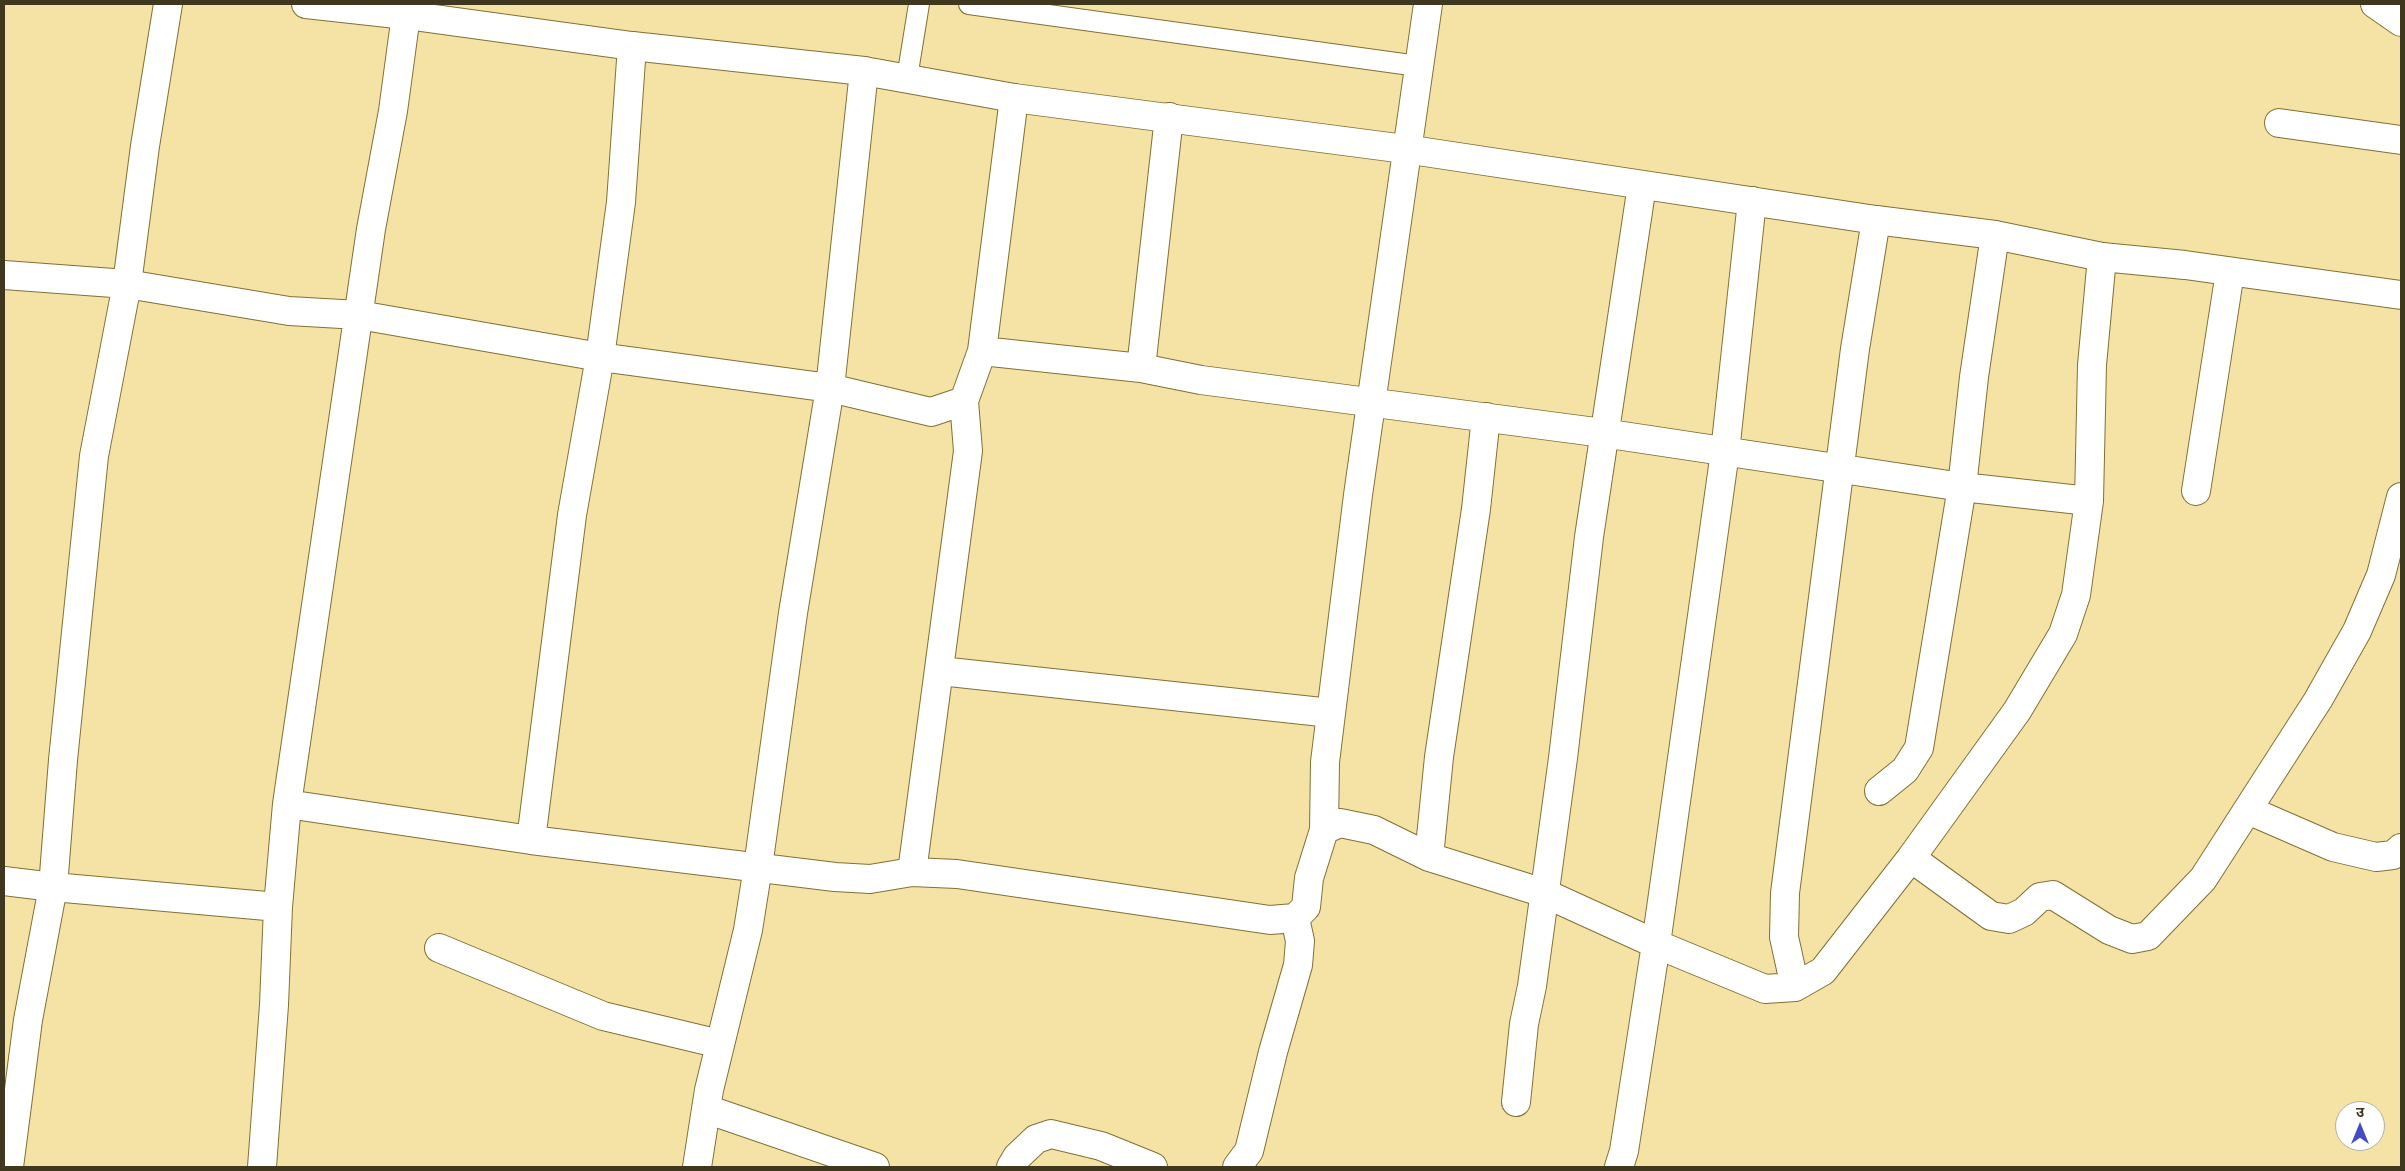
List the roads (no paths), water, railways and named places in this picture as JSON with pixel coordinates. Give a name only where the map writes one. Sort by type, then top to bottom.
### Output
[{"type":"street","points":[[9,1167],[28,1020],[53,887],[63,760],[94,456],[127,284],[145,146],[168,4]]},
{"type":"street","points":[[306,4],[406,15],[632,46],[864,70],[1014,98],[1405,149],[1876,220],[1995,235],[2102,256],[2401,295]]},
{"type":"street","points":[[287,804],[531,840],[835,877],[862,878],[912,872],[957,874],[1270,920],[1295,918],[1306,907],[1309,878],[1324,830],[1325,762],[1331,712],[1405,149],[1428,4]]},
{"type":"street","points":[[2375,4],[2401,22]]},
{"type":"street","points":[[262,1167],[274,1005],[278,907],[287,804],[360,316],[371,229],[394,111],[406,15]]},
{"type":"street","points":[[531,840],[572,515],[600,357],[621,202],[632,46]]},
{"type":"street","points":[[697,1167],[706,1109],[748,930],[758,867],[793,613],[830,388],[864,70]]},
{"type":"street","points":[[912,872],[968,451],[964,401],[982,350],[1014,98]]},
{"type":"street","points":[[1141,368],[1169,117]]},
{"type":"street","points":[[2279,123],[2401,140]]},
{"type":"street","points":[[1516,1102],[1524,1024],[1532,986],[1604,433],[1642,185]]},
{"type":"street","points":[[1618,1167],[1624,1151],[1656,944],[1725,452],[1752,201]]},
{"type":"street","points":[[1795,987],[1784,937],[1785,893],[1855,349],[1876,220]]},
{"type":"street","points":[[1879,791],[1905,770],[1919,748],[1962,487],[1974,377],[1995,235]]},
{"type":"street","points":[[1324,830],[1340,823],[1374,830],[1429,857],[1544,893],[1656,944],[1765,988],[1795,987],[1822,971],[1912,858],[2017,711],[2063,634],[2076,595],[2089,501],[2092,365],[2102,256]]},
{"type":"street","points":[[2196,491],[2230,272]]},
{"type":"street","points":[[4,275],[127,284],[289,311],[360,316],[600,357],[830,388],[931,412],[964,401]]},
{"type":"street","points":[[982,350],[1141,368],[1201,380],[1371,404],[1604,433],[1962,487],[2089,501]]},
{"type":"street","points":[[1429,857],[1439,757],[1476,509],[1486,417]]},
{"type":"street","points":[[1912,858],[1992,916],[2009,919],[2024,912],[2040,896],[2053,895],[2109,930],[2132,939],[2148,936],[2203,879],[2318,700],[2357,631],[2381,575],[2401,497]]},
{"type":"street","points":[[940,671],[1331,712]]},
{"type":"street","points":[[2248,810],[2333,847],[2376,857],[2393,855],[2401,848]]},
{"type":"street","points":[[4,881],[278,907]]},
{"type":"street","points":[[1237,1167],[1250,1151],[1273,1052],[1298,965],[1300,941],[1295,918]]},
{"type":"street","points":[[440,948],[603,1016],[720,1044]]},
{"type":"street","points":[[706,1109],[875,1167]]},
{"type":"street","points":[[1011,1167],[1017,1157],[1036,1140],[1051,1134],[1101,1146],[1153,1167]]},
{"type":"lane","points":[[908,78],[920,4]]},
{"type":"lane","points":[[969,4],[1418,66]]}]
